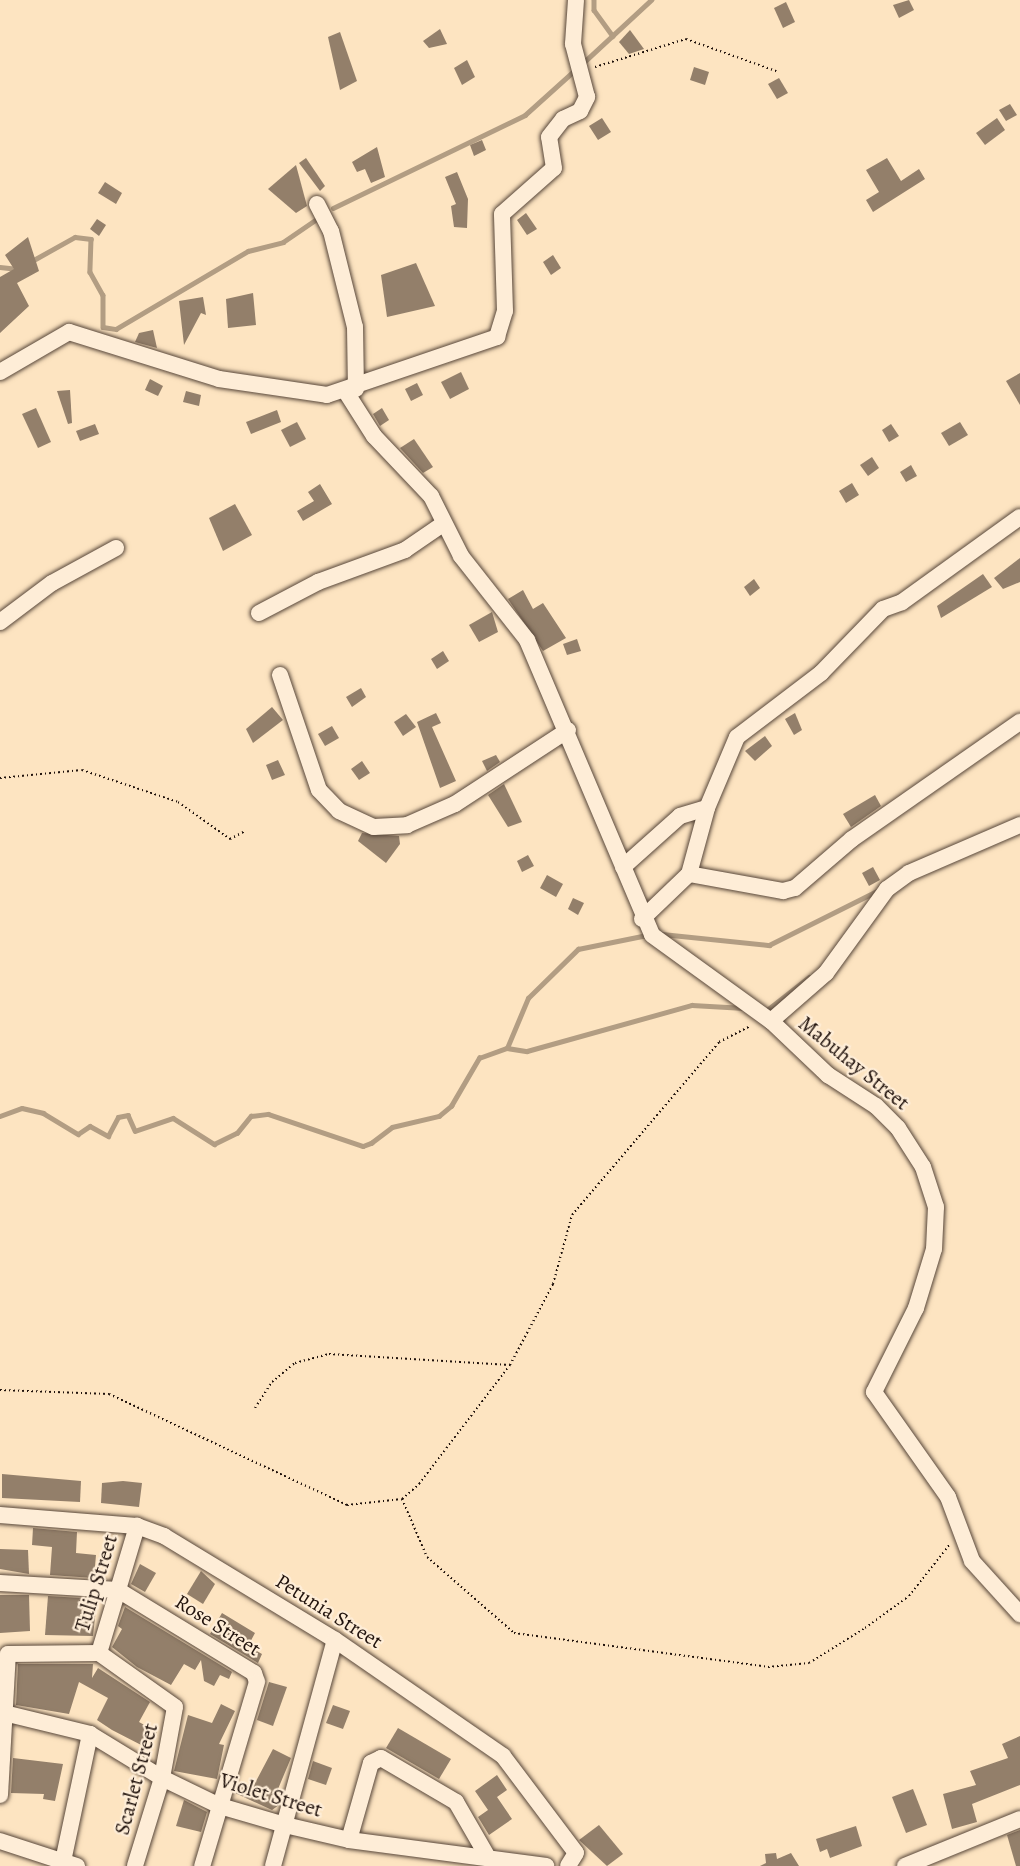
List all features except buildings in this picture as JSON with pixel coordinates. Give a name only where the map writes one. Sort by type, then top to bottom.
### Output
[{"type":"street","points":[[0,372],[69,332],[219,380],[327,395],[351,391],[500,334],[505,311],[502,214],[554,168],[549,137],[585,105],[578,69],[576,0]]},
{"type":"street","points":[[317,204],[332,231],[355,327],[351,391],[374,436],[431,496],[460,556],[527,640],[568,730],[642,919],[665,946],[771,1021],[826,973],[887,889],[909,873],[1020,825]]},
{"type":"street","points":[[642,919],[689,874],[707,808],[737,737],[821,673],[875,615],[1020,516]]},
{"type":"street","points":[[259,612],[310,585],[405,550],[443,524]]},
{"type":"street","points":[[0,622],[52,583],[116,548]]},
{"type":"street","points":[[280,675],[319,790],[339,811],[374,827],[407,825],[455,804],[568,730]]},
{"type":"street","points":[[689,874],[783,891],[795,888],[861,832],[1020,722]]},
{"type":"street","points":[[623,867],[680,816],[707,808]]},
{"type":"street","name":"Mabuhay Street","points":[[771,1021],[795,1048],[898,1128],[931,1181],[936,1230],[929,1268],[874,1392],[948,1497],[958,1536],[980,1572],[1020,1614]]},
{"type":"street","name":"Petunia Street","points":[[0,1515],[137,1526],[164,1536],[335,1640],[492,1746],[572,1860]]},
{"type":"street","name":"Tulip Street","points":[[99,1653],[137,1526]]},
{"type":"street","name":"Rose Street","points":[[0,1583],[118,1590],[257,1677],[202,1866]]},
{"type":"street","points":[[273,1866],[335,1640]]},
{"type":"street","points":[[0,1795],[5,1660],[12,1650],[99,1653]]},
{"type":"street","name":"Scarlet Street","points":[[99,1653],[175,1707],[162,1778],[135,1866]]},
{"type":"street","name":"Violet Street","points":[[3,1712],[90,1734],[162,1778],[220,1806],[285,1825],[349,1840],[486,1854],[546,1866]]},
{"type":"street","points":[[0,1841],[67,1865],[90,1734]]},
{"type":"street","points":[[349,1840],[371,1763],[381,1758],[456,1802],[486,1854]]},
{"type":"street","points":[[905,1866],[1019,1823]]},
{"type":"path","points":[[578,69],[686,39],[776,71]]},
{"type":"path","points":[[0,778],[82,770],[178,802],[230,839],[245,831]]},
{"type":"path","points":[[0,1390],[109,1394],[347,1505],[402,1498],[419,1484],[510,1365],[553,1284],[572,1215],[718,1042],[771,1021]]},
{"type":"path","points":[[255,1408],[272,1382],[295,1363],[329,1354],[510,1365]]},
{"type":"path","points":[[402,1498],[427,1557],[498,1616],[514,1633],[768,1667],[809,1663],[909,1596],[958,1536]]},
{"type":"waterway","points":[[594,0],[594,10],[613,36]]},
{"type":"waterway","points":[[583,63],[651,0]]},
{"type":"waterway","points":[[333,208],[525,115],[576,69]]},
{"type":"waterway","points":[[30,262],[75,237],[91,239],[90,272],[103,295],[103,327],[116,329],[248,251],[283,242],[318,218]]},
{"type":"waterway","points":[[0,267],[18,269]]},
{"type":"waterway","points":[[662,934],[769,945],[879,890]]},
{"type":"waterway","points":[[0,1116],[22,1108],[43,1113],[78,1134],[90,1126],[108,1136],[118,1117],[128,1115],[135,1131],[173,1118],[214,1144],[237,1133],[251,1116],[268,1114],[363,1146],[371,1143],[392,1127],[439,1116],[451,1106],[479,1058],[507,1048],[528,998],[578,949],[647,935]]},
{"type":"waterway","points":[[767,1010],[809,977]]},
{"type":"waterway","points":[[507,1048],[527,1051],[692,1005],[744,1008]]}]
